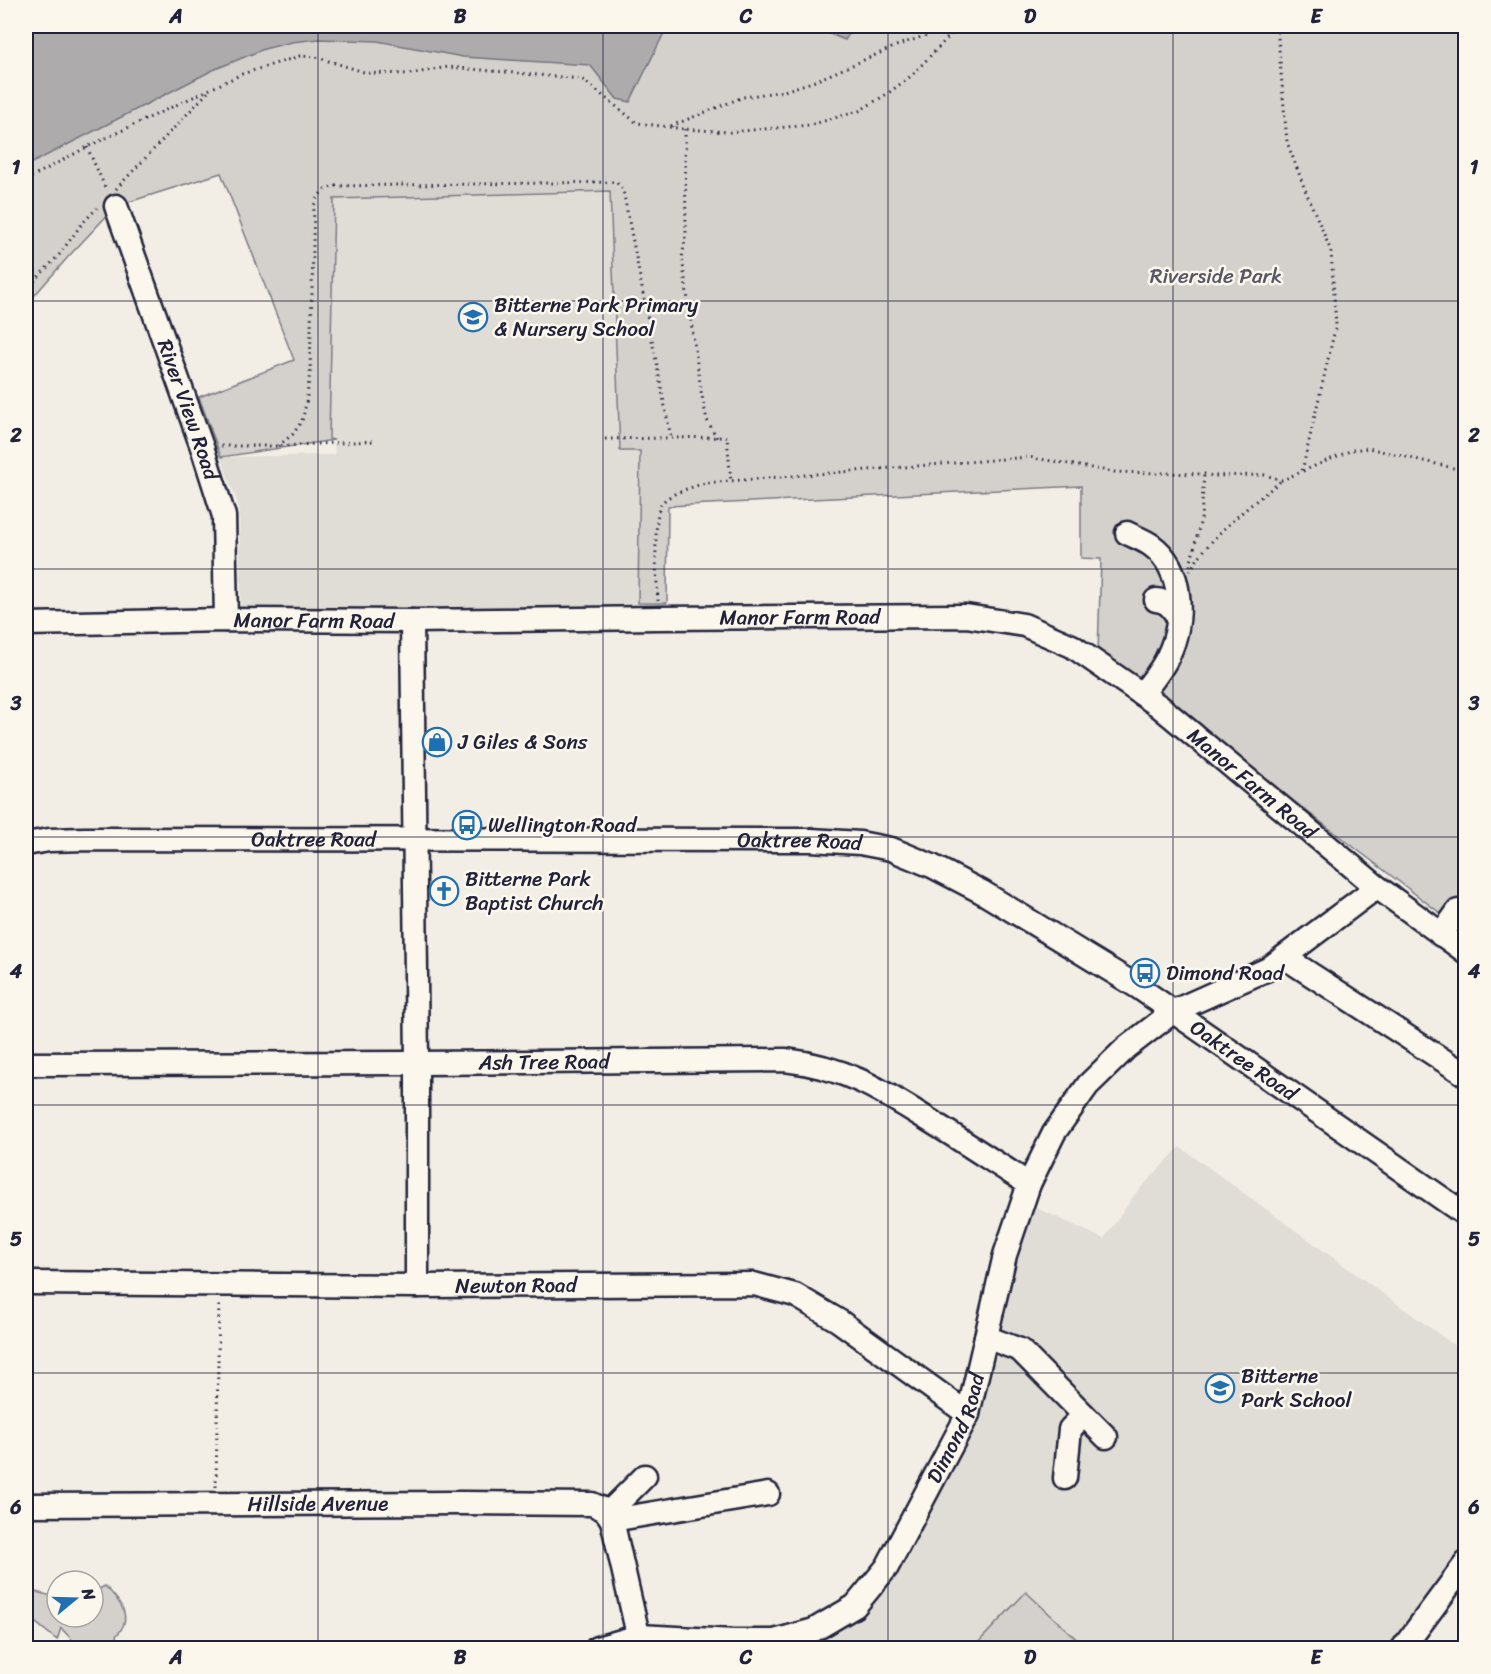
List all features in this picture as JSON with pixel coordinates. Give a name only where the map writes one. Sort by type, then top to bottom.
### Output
[{"type":"street","name":"River View Road","points":[[113,201],[202,446],[224,516],[226,620]]},
{"type":"street","points":[[1127,533],[1151,545],[1160,553],[1178,588],[1180,607],[1174,643],[1158,673],[1142,694]]},
{"type":"street","points":[[1156,600],[1170,606],[1178,618]]},
{"type":"street","name":"Manor Farm Road","points":[[26,624],[226,620],[412,621],[954,616],[978,617],[1024,625],[1072,646],[1159,706],[1377,887],[1466,952]]},
{"type":"street","points":[[412,621],[417,1286]]},
{"type":"street","points":[[1157,633],[1165,638],[1170,652]]},
{"type":"street","name":"Oaktree Road","points":[[26,844],[49,840],[86,839],[811,840],[860,843],[891,849],[932,866],[982,892],[1128,981],[1466,1215]]},
{"type":"street","name":"Dimond Road","points":[[597,1648],[640,1642],[774,1641],[814,1630],[855,1606],[887,1567],[968,1414],[1005,1255],[1029,1184],[1053,1133],[1088,1084],[1126,1048],[1174,1011],[1268,969],[1377,887]]},
{"type":"street","points":[[1441,934],[1458,911]]},
{"type":"street","points":[[1284,957],[1353,1004],[1466,1075]]},
{"type":"street","name":"Ash Tree Road","points":[[26,1064],[785,1060],[820,1065],[878,1089],[1029,1184]]},
{"type":"street","name":"Newton Road","points":[[26,1283],[417,1286],[754,1284],[795,1296],[839,1321],[968,1414]]},
{"type":"street","points":[[986,1337],[1020,1350],[1106,1437]]},
{"type":"street","points":[[1065,1478],[1070,1429],[1084,1415]]},
{"type":"street","points":[[610,1516],[645,1476]]},
{"type":"street","points":[[610,1516],[768,1494]]},
{"type":"street","name":"Hillside Avenue","points":[[26,1505],[592,1504],[605,1510],[610,1516]]},
{"type":"street","points":[[610,1516],[640,1642]]},
{"type":"street","points":[[1403,1648],[1466,1563]]},
{"type":"path","points":[[669,127],[743,97],[784,91],[815,81],[901,44],[953,26]]},
{"type":"path","points":[[26,180],[87,147],[242,74],[300,57],[316,57],[367,73],[410,74],[448,68],[582,79],[637,123],[730,132],[810,125],[859,111],[911,76],[959,26]]},
{"type":"path","points":[[1277,26],[1287,142],[1330,251],[1336,325],[1302,471]]},
{"type":"path","points":[[26,290],[59,255],[81,225],[113,201],[212,88]]},
{"type":"path","points":[[686,129],[686,235],[682,258],[701,391],[707,420],[718,439]]},
{"type":"path","points":[[87,147],[113,201]]},
{"type":"path","points":[[278,446],[293,434],[302,421],[306,404],[310,372],[314,206],[318,195],[333,186],[616,182],[623,190],[671,438]]},
{"type":"path","points":[[605,439],[718,439],[727,437],[731,482]]},
{"type":"path","points":[[202,446],[278,446],[374,441]]},
{"type":"path","points":[[1204,474],[1201,519],[1189,573],[1210,541],[1282,480],[1352,450],[1368,448],[1466,471]]},
{"type":"path","points":[[658,618],[657,517],[662,503],[671,496],[705,483],[1029,457],[1114,472],[1213,476],[1265,475],[1282,480]]},
{"type":"path","points":[[215,1504],[219,1283]]},
{"type":"shaded area","points":[[26,26],[690,26],[666,29],[630,102],[617,99],[590,65],[463,57],[377,41],[319,39],[292,42],[264,49],[213,70],[26,166]]},
{"type":"shaded area","points":[[810,26],[854,26],[845,40]]},
{"type":"shaded area","name":"Bitterne Park Primary & Nursery School","points":[[611,191],[620,450],[640,451],[638,603],[636,608],[241,607],[239,507],[221,457],[335,455],[334,440],[329,440],[334,199]]},
{"type":"shaded area","name":"Bitterne Park School","points":[[1180,1147],[1465,1353],[1465,1547],[1392,1648],[807,1648],[813,1647],[894,1580],[965,1423],[1030,1205],[1104,1239],[1135,1194]]},
{"type":"green space","name":"Riverside Park","points":[[26,26],[1465,26],[1465,932],[1098,652],[1101,559],[1081,558],[1081,486],[668,506],[667,603],[638,603],[640,451],[620,451],[610,191],[334,199],[329,439],[334,440],[221,457],[199,397],[294,360],[221,173],[116,206],[26,305]]},
{"type":"green space","points":[[105,1586],[120,1603],[125,1616],[122,1629],[116,1636],[119,1648],[75,1648],[75,1643],[62,1629],[105,1629]]},
{"type":"green space","points":[[31,1591],[45,1594],[45,1629],[61,1629],[57,1640],[36,1623],[26,1620],[26,1593]]},
{"type":"green space","points":[[1026,1592],[1086,1648],[973,1648]]},
{"type":"place","name":"Bitterne Park Primary & Nursery School","points":[[473,317]]},
{"type":"place","name":"J Giles & Sons","points":[[437,742]]},
{"type":"place","name":"Wellington Road","points":[[467,825]]},
{"type":"place","name":"Bitterne Park Baptist Church","points":[[444,891]]},
{"type":"place","name":"Dimond Road","points":[[1145,973]]},
{"type":"place","name":"Bitterne Park School","points":[[1220,1388]]}]
